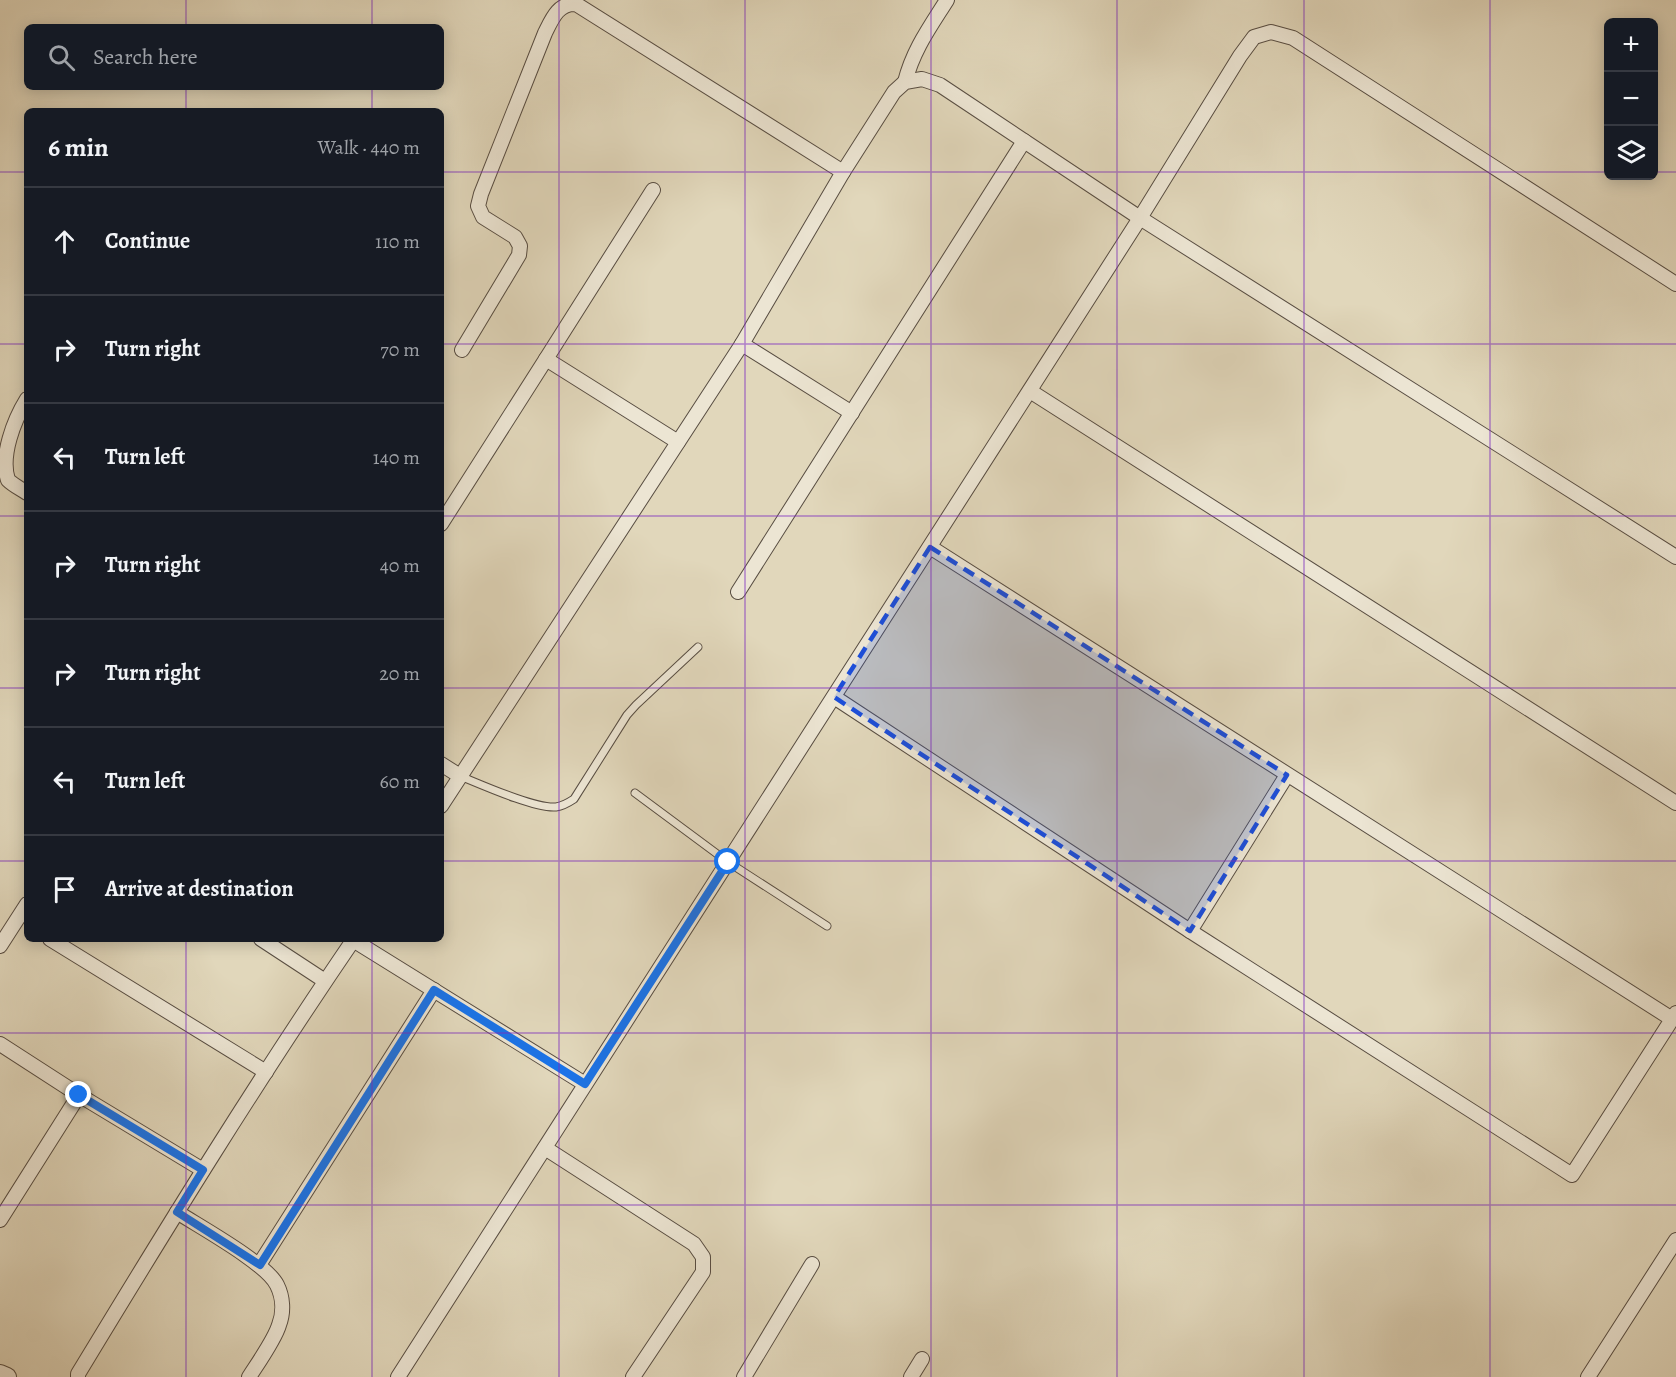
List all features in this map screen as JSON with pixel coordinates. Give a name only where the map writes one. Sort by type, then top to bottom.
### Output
[{"type":"street","points":[[905,82],[914,53],[947,0]]},
{"type":"street","points":[[462,350],[519,255],[520,246],[515,237],[483,217],[478,206],[545,33],[556,11],[567,3],[576,4],[843,172]]},
{"type":"street","points":[[398,1377],[1030,391],[1254,37],[1271,32],[1293,38],[1676,284]]},
{"type":"street","points":[[444,801],[742,344],[843,172],[894,92],[905,82],[922,79],[940,85],[1140,218],[1676,557]]},
{"type":"street","points":[[738,592],[1024,141]]},
{"type":"street","points":[[444,519],[653,190]]},
{"type":"street","points":[[742,344],[852,413]]},
{"type":"street","points":[[546,359],[678,442]]},
{"type":"street","points":[[1030,391],[1676,802]]},
{"type":"street","points":[[24,404],[3,439],[1,455],[2,471],[9,481],[24,491]]},
{"type":"street","points":[[834,697],[1190,931],[1572,1175],[1674,1016],[1287,775],[930,547]]},
{"type":"street","points":[[444,766],[460,776]]},
{"type":"street","points":[[1190,931],[1287,775]]},
{"type":"street","points":[[0,946],[22,922]]},
{"type":"street","points":[[55,942],[266,1072]]},
{"type":"street","points":[[266,942],[325,981]]},
{"type":"street","points":[[78,1377],[203,1170],[353,942]]},
{"type":"street","points":[[357,942],[585,1084]]},
{"type":"street","points":[[260,1265],[434,990]]},
{"type":"street","points":[[0,1044],[203,1170]]},
{"type":"street","points":[[0,1220],[79,1095]]},
{"type":"street","points":[[545,1148],[694,1244],[703,1257],[703,1272],[633,1377]]},
{"type":"street","points":[[177,1212],[260,1265],[277,1283],[282,1300],[279,1327],[249,1377]]},
{"type":"street","points":[[1588,1377],[1676,1240]]},
{"type":"street","points":[[744,1377],[812,1264]]},
{"type":"street","points":[[911,1377],[922,1359]]},
{"type":"street","points":[[0,1374],[8,1377]]},
{"type":"lane","points":[[460,776],[541,806],[555,807],[566,804],[573,799],[627,715],[698,647]]},
{"type":"lane","points":[[635,794],[728,862],[827,926]]},
{"type":"highlighted area","points":[[930,547],[1287,775],[1190,931],[834,697]]},
{"type":"route","points":[[79,1095],[203,1170],[177,1212],[260,1265],[434,990],[585,1084],[728,862]]}]
